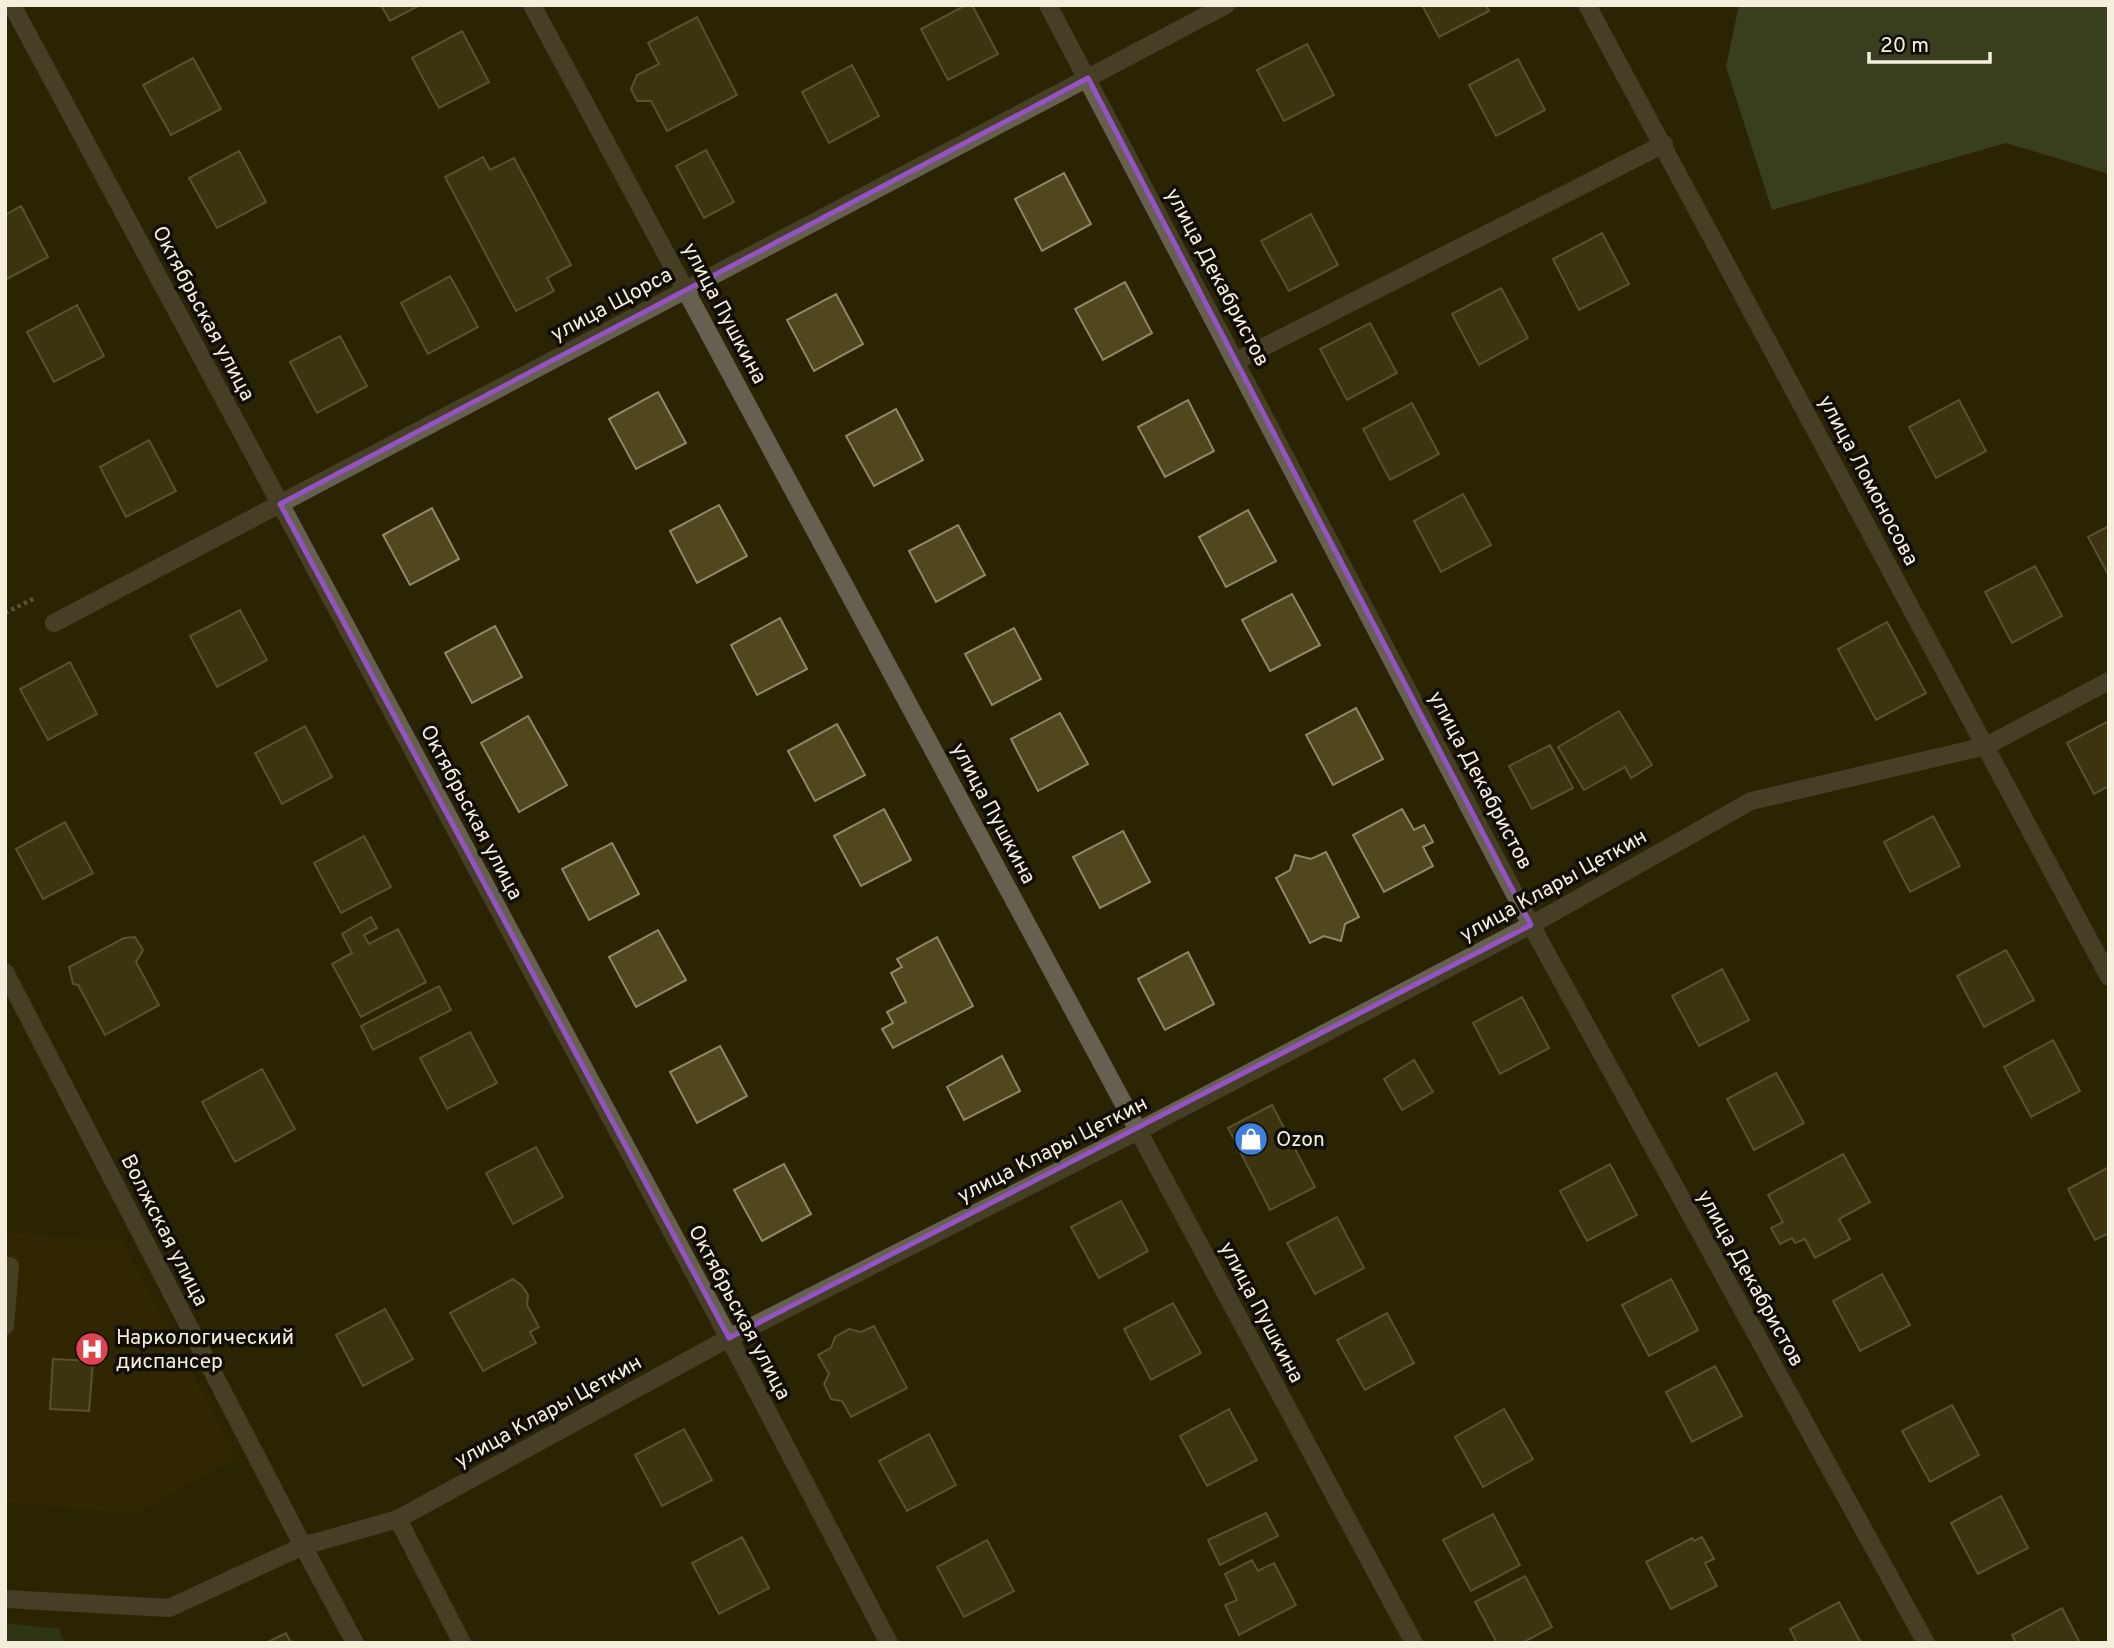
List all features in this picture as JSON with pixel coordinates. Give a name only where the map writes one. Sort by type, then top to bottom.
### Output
[{"type":"street","name":"Октябрьская улица","points":[[12,5],[729,1338],[889,1643]]},
{"type":"street","name":"улица Пушкина","points":[[532,5],[1414,1643]]},
{"type":"street","name":"улица Декабристов","points":[[1048,5],[1531,925],[1926,1643]]},
{"type":"street","name":"улица Щорса","points":[[54,623],[1226,5]]},
{"type":"street","name":"улица Ломоносова","points":[[1587,5],[2109,977]]},
{"type":"street","points":[[1236,361],[1664,144]]},
{"type":"street","name":"улица Клары Цеткин","points":[[5,1599],[169,1608],[303,1546],[398,1519],[729,1338],[1138,1131],[1531,925],[1751,801],[1986,746],[2109,681]]},
{"type":"street","name":"Волжская улица","points":[[5,972],[355,1643]]},
{"type":"street","points":[[5,1266],[10,1266],[5,1326]]},
{"type":"street","points":[[398,1519],[462,1643]]},
{"type":"highlighted area","points":[[1088,78],[1531,925],[729,1338],[280,504]]},
{"type":"shaded area","name":"Наркологический диспансер","points":[[5,1232],[122,1241],[237,1457],[135,1514],[5,1502]]},
{"type":"green space","points":[[1739,5],[2109,5],[2109,174],[2006,143],[1772,210],[1726,67]]},
{"type":"green space","points":[[5,1623],[59,1629],[65,1643],[5,1643]]},
{"type":"building","points":[[381,5],[420,5],[390,21]]},
{"type":"building","points":[[966,5],[972,5],[998,54],[948,80],[921,29]]},
{"type":"building","points":[[1422,5],[1486,5],[1489,11],[1439,37]]},
{"type":"building","points":[[697,17],[737,95],[667,131],[651,101],[637,101],[631,89],[637,75],[659,64],[648,43]]},
{"type":"building","points":[[462,31],[489,82],[439,108],[412,58]]},
{"type":"building","points":[[1307,44],[1334,95],[1284,121],[1257,70]]},
{"type":"building","points":[[193,58],[221,109],[171,135],[143,85]]},
{"type":"building","points":[[1518,59],[1545,110],[1496,136],[1469,85]]},
{"type":"building","points":[[852,65],[879,116],[829,143],[802,92]]},
{"type":"building","points":[[706,150],[734,202],[704,218],[676,166]]},
{"type":"building","points":[[239,151],[266,202],[217,228],[189,178]]},
{"type":"building","points":[[483,157],[490,170],[514,158],[571,265],[547,278],[554,291],[516,311],[445,177]]},
{"type":"building","points":[[1064,173],[1091,224],[1042,251],[1015,199]]},
{"type":"building","points":[[21,206],[48,257],[5,280],[5,215]]},
{"type":"building","points":[[1311,214],[1338,265],[1289,291],[1261,241]]},
{"type":"building","points":[[1602,233],[1629,284],[1579,310],[1553,259]]},
{"type":"building","points":[[450,276],[478,327],[428,354],[401,303]]},
{"type":"building","points":[[1125,282],[1152,333],[1103,360],[1075,309]]},
{"type":"building","points":[[1501,288],[1528,338],[1479,365],[1452,314]]},
{"type":"building","points":[[836,294],[863,344],[814,371],[787,320]]},
{"type":"building","points":[[77,305],[104,356],[54,382],[27,332]]},
{"type":"building","points":[[1370,323],[1397,373],[1347,400],[1320,349]]},
{"type":"building","points":[[340,336],[367,386],[317,413],[290,362]]},
{"type":"building","points":[[658,392],[686,443],[636,469],[609,419]]},
{"type":"building","points":[[1188,400],[1214,451],[1165,477],[1138,427]]},
{"type":"building","points":[[1959,400],[1986,451],[1936,478],[1909,427]]},
{"type":"building","points":[[1412,403],[1439,454],[1390,480],[1363,429]]},
{"type":"building","points":[[896,409],[923,460],[874,486],[846,436]]},
{"type":"building","points":[[149,440],[176,491],[126,517],[100,467]]},
{"type":"building","points":[[1463,494],[1491,545],[1441,572],[1414,521]]},
{"type":"building","points":[[719,505],[747,556],[697,583],[670,531]]},
{"type":"building","points":[[432,508],[459,559],[410,585],[383,535]]},
{"type":"building","points":[[1248,510],[1276,561],[1226,587],[1199,537]]},
{"type":"building","points":[[958,525],[985,575],[936,602],[909,551]]},
{"type":"building","points":[[2109,526],[2109,576],[2088,537]]},
{"type":"building","points":[[2035,566],[2062,616],[2012,643],[1985,592]]},
{"type":"building","points":[[1292,594],[1320,645],[1270,671],[1242,620]]},
{"type":"building","points":[[240,610],[267,660],[217,687],[190,636]]},
{"type":"building","points":[[780,618],[807,669],[757,695],[731,645]]},
{"type":"building","points":[[1887,622],[1926,693],[1876,720],[1838,649]]},
{"type":"building","points":[[495,626],[522,677],[472,703],[445,653]]},
{"type":"building","points":[[1014,628],[1041,679],[992,705],[965,654]]},
{"type":"building","points":[[70,662],[97,714],[48,740],[20,689]]},
{"type":"building","points":[[1356,708],[1383,759],[1333,785],[1306,735]]},
{"type":"building","points":[[1619,711],[1652,765],[1631,778],[1625,767],[1584,790],[1558,747]]},
{"type":"building","points":[[1060,713],[1088,764],[1038,791],[1011,739]]},
{"type":"building","points":[[528,716],[567,785],[519,812],[481,743]]},
{"type":"building","points":[[2109,721],[2109,786],[2094,794],[2067,743]]},
{"type":"building","points":[[837,724],[865,775],[815,801],[788,751]]},
{"type":"building","points":[[305,726],[332,777],[282,804],[255,753]]},
{"type":"building","points":[[1550,745],[1573,788],[1532,809],[1509,766]]},
{"type":"building","points":[[884,809],[911,860],[861,886],[834,836]]},
{"type":"building","points":[[1402,809],[1414,830],[1424,825],[1433,842],[1423,847],[1433,866],[1384,892],[1353,835]]},
{"type":"building","points":[[1933,816],[1960,866],[1910,892],[1884,842]]},
{"type":"building","points":[[65,822],[93,873],[43,899],[16,849]]},
{"type":"building","points":[[1123,831],[1150,882],[1100,908],[1073,857]]},
{"type":"building","points":[[364,836],[391,887],[341,913],[314,863]]},
{"type":"building","points":[[612,843],[639,894],[589,920],[562,869]]},
{"type":"building","points":[[1326,852],[1359,917],[1345,924],[1341,941],[1324,936],[1310,943],[1276,878],[1290,870],[1295,855],[1311,859]]},
{"type":"building","points":[[371,917],[377,928],[364,935],[369,944],[398,929],[426,982],[361,1017],[332,964],[352,953],[342,934]]},
{"type":"building","points":[[658,930],[686,980],[636,1007],[609,957]]},
{"type":"building","points":[[135,937],[143,950],[136,962],[159,1005],[105,1035],[78,985],[73,984],[69,967],[124,938]]},
{"type":"building","points":[[937,937],[973,1006],[893,1048],[882,1029],[893,1023],[887,1012],[906,1002],[891,973],[902,967],[897,959]]},
{"type":"building","points":[[2006,950],[2034,1000],[1984,1027],[1957,976]]},
{"type":"building","points":[[1188,952],[1214,1004],[1165,1030],[1138,979]]},
{"type":"building","points":[[1722,969],[1749,1020],[1699,1046],[1672,996]]},
{"type":"building","points":[[439,986],[451,1010],[373,1050],[361,1026]]},
{"type":"building","points":[[1522,997],[1549,1048],[1500,1074],[1473,1023]]},
{"type":"building","points":[[470,1032],[497,1083],[447,1109],[420,1058]]},
{"type":"building","points":[[2053,1040],[2080,1091],[2031,1117],[2004,1067]]},
{"type":"building","points":[[720,1046],[747,1096],[697,1123],[670,1072]]},
{"type":"building","points":[[1002,1056],[1020,1091],[964,1120],[947,1087]]},
{"type":"building","points":[[1414,1060],[1433,1092],[1402,1110],[1384,1079]]},
{"type":"building","points":[[262,1069],[295,1129],[235,1162],[202,1102]]},
{"type":"building","points":[[1776,1073],[1804,1123],[1754,1150],[1727,1099]]},
{"type":"building","points":[[1272,1105],[1315,1187],[1270,1210],[1228,1128]]},
{"type":"building","points":[[536,1147],[563,1197],[513,1224],[486,1173]]},
{"type":"building","points":[[1843,1154],[1870,1202],[1839,1219],[1850,1239],[1815,1258],[1805,1239],[1795,1243],[1792,1238],[1780,1244],[1771,1228],[1783,1222],[1768,1195]]},
{"type":"building","points":[[784,1164],[811,1214],[762,1241],[734,1190]]},
{"type":"building","points":[[1610,1164],[1637,1215],[1587,1241],[1560,1191]]},
{"type":"building","points":[[2109,1167],[2109,1233],[2095,1240],[2068,1189]]},
{"type":"building","points":[[1121,1201],[1148,1251],[1099,1278],[1071,1227]]},
{"type":"building","points":[[1337,1217],[1364,1268],[1315,1294],[1287,1243]]},
{"type":"building","points":[[1882,1274],[1910,1325],[1860,1351],[1833,1301]]},
{"type":"building","points":[[513,1279],[528,1295],[527,1305],[539,1327],[530,1332],[536,1343],[483,1371],[450,1313]]},
{"type":"building","points":[[1671,1279],[1698,1330],[1649,1356],[1622,1305]]},
{"type":"building","points":[[1173,1303],[1201,1353],[1151,1380],[1124,1329]]},
{"type":"building","points":[[385,1309],[413,1359],[363,1386],[336,1335]]},
{"type":"building","points":[[1387,1313],[1414,1363],[1365,1390],[1337,1340]]},
{"type":"building","points":[[874,1326],[907,1388],[851,1417],[842,1401],[831,1399],[824,1384],[829,1374],[818,1355],[831,1348],[835,1337],[849,1329],[861,1332]]},
{"type":"building","points":[[53,1359],[93,1361],[89,1411],[50,1409]]},
{"type":"building","points":[[1715,1366],[1742,1416],[1692,1442],[1666,1392]]},
{"type":"building","points":[[1952,1405],[1979,1455],[1930,1482],[1902,1431]]},
{"type":"building","points":[[1229,1409],[1257,1460],[1207,1486],[1180,1436]]},
{"type":"building","points":[[1504,1409],[1533,1459],[1483,1487],[1455,1437]]},
{"type":"building","points":[[684,1429],[712,1480],[662,1506],[635,1455]]},
{"type":"building","points":[[929,1434],[956,1485],[907,1511],[879,1461]]},
{"type":"building","points":[[2001,1496],[2028,1548],[1978,1574],[1951,1523]]},
{"type":"building","points":[[1266,1513],[1278,1536],[1220,1565],[1208,1540]]},
{"type":"building","points":[[1493,1514],[1520,1565],[1471,1591],[1443,1540]]},
{"type":"building","points":[[742,1537],[769,1588],[719,1614],[692,1563]]},
{"type":"building","points":[[1702,1537],[1714,1559],[1705,1563],[1717,1586],[1671,1609],[1646,1562],[1692,1538],[1694,1541]]},
{"type":"building","points":[[987,1540],[1014,1591],[964,1617],[937,1567]]},
{"type":"building","points":[[1252,1560],[1258,1571],[1274,1563],[1296,1605],[1239,1635],[1225,1605],[1237,1600],[1225,1574]]},
{"type":"building","points":[[1525,1576],[1552,1627],[1522,1643],[1497,1643],[1475,1602]]},
{"type":"building","points":[[1839,1602],[1861,1643],[1797,1643],[1790,1629]]},
{"type":"building","points":[[2062,1608],[2080,1643],[2016,1643],[2012,1635]]},
{"type":"building","points":[[286,1633],[291,1643],[266,1643]]},
{"type":"place","name":"Ozon","points":[[1251,1139]]},
{"type":"place","name":"Наркологический диспансер","points":[[92,1349]]}]
